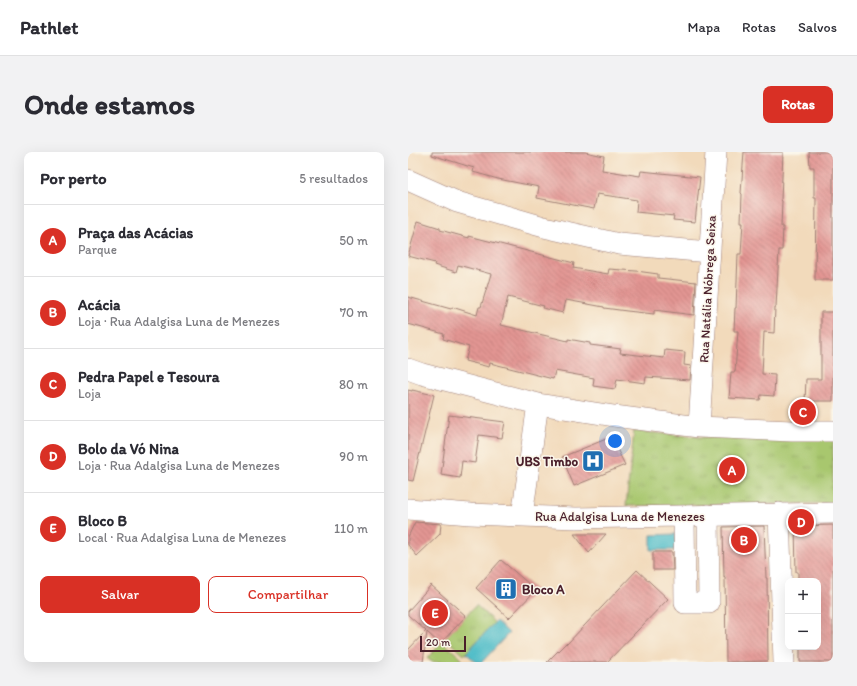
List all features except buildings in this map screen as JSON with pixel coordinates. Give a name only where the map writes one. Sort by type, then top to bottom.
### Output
[{"type":"street","name":"Rua Natália Nóbrega Seixa","points":[[699,427],[716,152]]},
{"type":"street","points":[[408,180],[457,202],[544,227],[619,244],[709,252]]},
{"type":"street","points":[[408,369],[538,404],[614,416],[699,427],[833,432]]},
{"type":"street","points":[[522,516],[538,404]]},
{"type":"street","name":"Rua Adalgisa Luna de Menezes","points":[[408,509],[470,514],[576,518],[833,512]]},
{"type":"street","points":[[779,513],[784,662]]},
{"type":"street","points":[[684,516],[685,603],[709,603],[708,515]]},
{"type":"green space","points":[[634,431],[699,437],[833,438],[833,503],[626,506]]},
{"type":"green space","points":[[476,605],[495,623],[464,655],[445,638]]},
{"type":"green space","points":[[443,642],[462,659],[460,662],[432,662],[427,658]]},
{"type":"water","points":[[676,534],[676,550],[651,550],[651,535]]},
{"type":"water","points":[[496,621],[509,633],[482,662],[476,662],[466,653]]},
{"type":"place","name":"Pedra Papel e Tesoura","points":[[803,412]]},
{"type":"place","name":"UBS Timbo","points":[[593,461]]},
{"type":"place","name":"Praça das Acácias","points":[[732,470]]},
{"type":"place","name":"Bolo da Vó Nina","points":[[801,522]]},
{"type":"place","name":"Acácia","points":[[744,540]]},
{"type":"place","name":"Bloco A","points":[[506,589]]},
{"type":"place","name":"Bloco B","points":[[435,613]]}]
